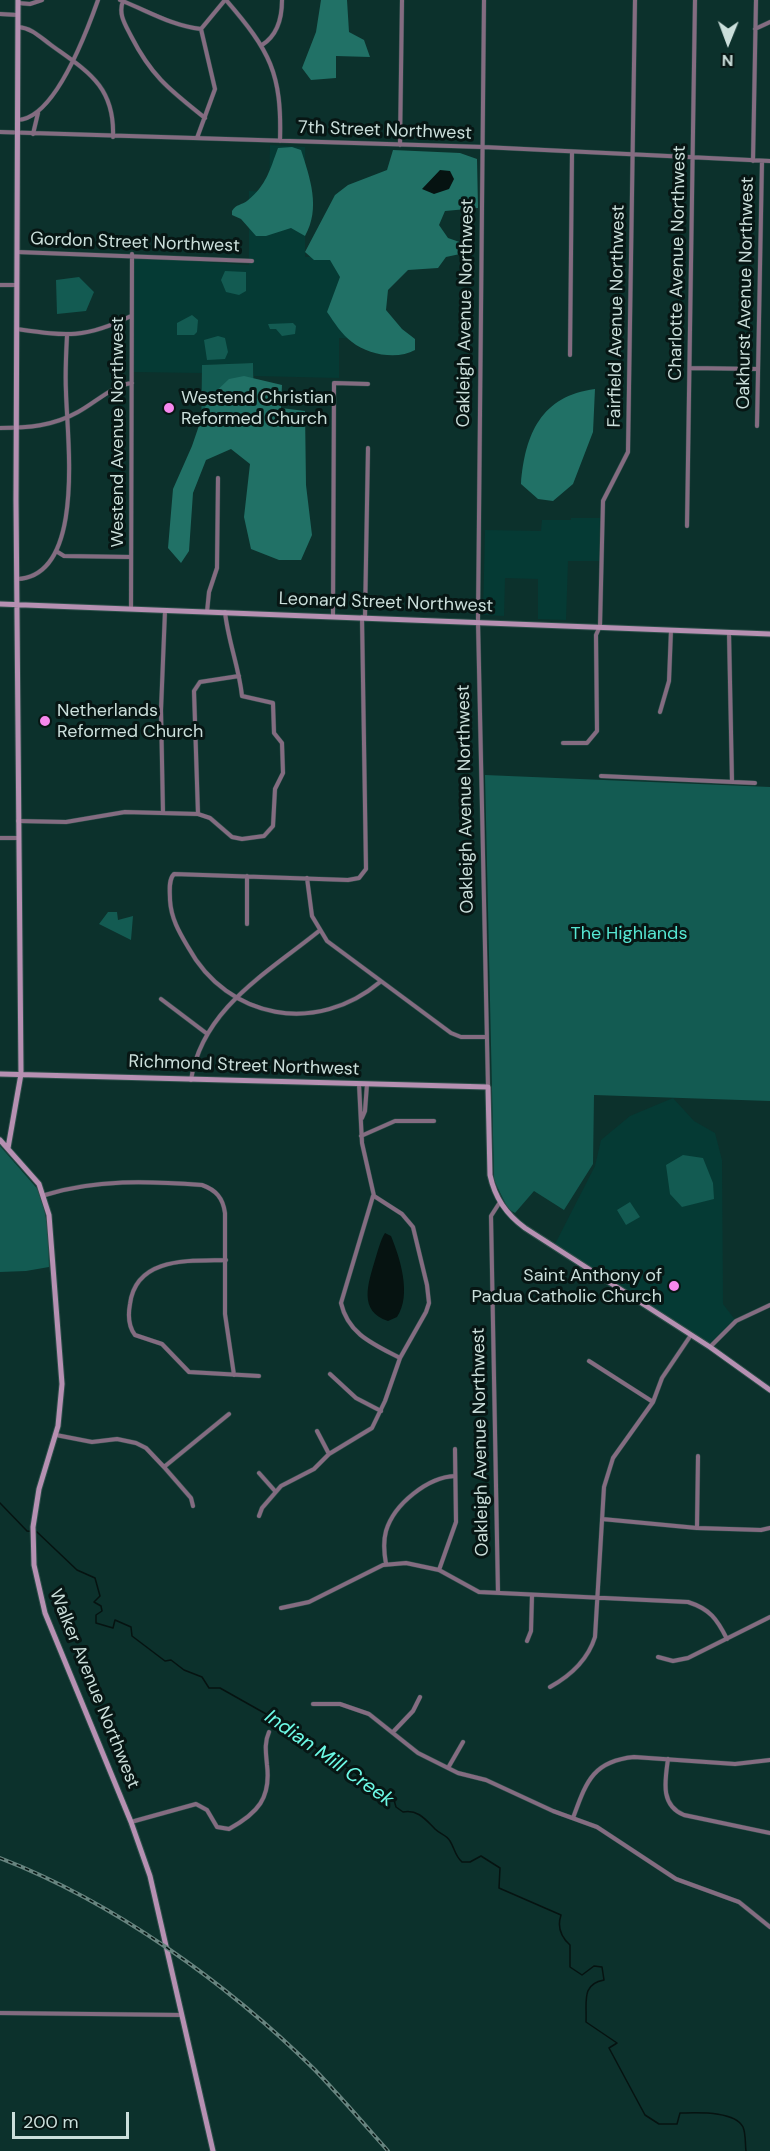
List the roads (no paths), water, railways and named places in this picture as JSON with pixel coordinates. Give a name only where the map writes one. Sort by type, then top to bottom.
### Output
[{"type":"street","points":[[8,1148],[21,1074],[16,605],[18,2],[30,4],[42,0]]},
{"type":"street","points":[[33,134],[38,113],[73,60],[98,0]]},
{"type":"street","points":[[201,29],[226,0],[262,45],[278,87],[281,102],[280,141]]},
{"type":"street","points":[[262,45],[271,39],[277,29],[282,0]]},
{"type":"street","points":[[400,145],[402,0]]},
{"type":"street","name":"Oakleigh Avenue Northwest","points":[[484,0],[478,621],[490,1175],[500,1202],[491,1216],[498,1593]]},
{"type":"street","name":"Fairfield Avenue Northwest","points":[[563,743],[587,743],[594,738],[597,731],[596,635],[600,626],[603,501],[625,461],[629,435],[635,0]]},
{"type":"street","name":"Charlotte Avenue Northwest","points":[[687,526],[695,0]]},
{"type":"street","name":"Oakhurst Avenue Northwest","points":[[753,160],[756,0]]},
{"type":"street","points":[[201,29],[170,24],[145,8],[122,1],[121,14],[146,64],[162,84],[205,118]]},
{"type":"street","points":[[0,14],[18,15]]},
{"type":"street","points":[[755,29],[770,22]]},
{"type":"street","points":[[18,27],[31,30],[90,72],[105,94],[112,115],[113,136]]},
{"type":"street","points":[[197,139],[215,89],[215,79],[201,29]]},
{"type":"street","points":[[18,120],[27,119],[38,113]]},
{"type":"street","name":"7th Street Northwest","points":[[0,132],[483,147],[770,161]]},
{"type":"street","points":[[570,355],[572,152]]},
{"type":"street","name":"Oakhurst Avenue Northwest","points":[[757,426],[762,161]]},
{"type":"street","name":"Gordon Street Northwest","points":[[17,252],[132,254],[252,261]]},
{"type":"street","name":"Westend Avenue Northwest","points":[[131,609],[132,254]]},
{"type":"street","points":[[0,285],[16,285]]},
{"type":"street","points":[[16,329],[67,336],[95,332],[132,315]]},
{"type":"street","points":[[16,579],[36,575],[47,566],[56,551],[65,521],[69,482],[67,336]]},
{"type":"street","points":[[690,368],[758,369]]},
{"type":"street","points":[[0,428],[47,425],[132,383]]},
{"type":"street","points":[[333,616],[334,383],[368,384]]},
{"type":"street","points":[[368,448],[364,616],[366,869],[355,879],[174,874],[171,878],[171,910],[183,938],[200,967],[235,998],[260,1008],[280,1013],[321,1012],[353,1001],[380,982]]},
{"type":"street","points":[[207,612],[209,592],[217,568],[218,478]]},
{"type":"street","points":[[56,551],[64,556],[131,557]]},
{"type":"street","name":"Leonard Street Northwest","points":[[0,604],[770,633]]},
{"type":"street","points":[[163,813],[161,710],[165,611]]},
{"type":"street","points":[[18,821],[66,822],[114,813],[198,814],[210,818],[232,837],[242,839],[264,836],[273,826],[275,789],[284,773],[282,743],[274,733],[273,702],[244,698],[228,634],[225,612]]},
{"type":"street","points":[[660,712],[670,671],[671,629]]},
{"type":"street","points":[[729,632],[732,782]]},
{"type":"street","points":[[198,814],[195,692],[200,682],[240,676]]},
{"type":"street","points":[[601,776],[755,783]]},
{"type":"street","points":[[0,838],[19,838]]},
{"type":"street","points":[[247,876],[247,924]]},
{"type":"street","points":[[307,878],[309,903],[319,931],[337,950],[451,1033],[461,1037],[486,1037]]},
{"type":"street","points":[[191,1080],[196,1052],[206,1033],[235,998],[319,931]]},
{"type":"street","points":[[161,999],[206,1033]]},
{"type":"street","name":"Richmond Street Northwest","points":[[0,1074],[488,1087]]},
{"type":"street","points":[[359,1084],[361,1136],[374,1196],[341,1303],[344,1317],[353,1330],[400,1358]]},
{"type":"street","points":[[362,1119],[365,1112],[367,1084]]},
{"type":"street","points":[[361,1136],[395,1121],[434,1121]]},
{"type":"street","name":"Walker Avenue Northwest","points":[[0,1140],[32,1174],[45,1195],[49,1215],[62,1384],[56,1435],[39,1489],[33,1527],[32,1544],[36,1581],[45,1613],[132,1822],[156,1896],[213,2151]]},
{"type":"street","points":[[45,1195],[96,1183],[189,1184],[208,1188],[220,1197],[224,1205],[225,1314],[234,1375]]},
{"type":"street","points":[[259,1516],[274,1491],[286,1482],[314,1469],[329,1454],[364,1435],[372,1428],[381,1411],[400,1358],[429,1304],[413,1227],[402,1214],[374,1196]]},
{"type":"street","points":[[500,1202],[507,1213],[525,1228],[710,1347],[770,1390]]},
{"type":"street","points":[[226,1260],[174,1262],[151,1270],[131,1296],[129,1323],[135,1335],[162,1344],[189,1372],[260,1376]]},
{"type":"street","points":[[710,1347],[736,1322],[770,1305]]},
{"type":"street","points":[[550,1687],[571,1672],[591,1648],[596,1628],[604,1487],[613,1458],[652,1402],[662,1378],[691,1335]]},
{"type":"street","points":[[590,1361],[652,1402]]},
{"type":"street","points":[[330,1374],[356,1398],[381,1411]]},
{"type":"street","points":[[164,1467],[229,1414]]},
{"type":"street","points":[[316,1431],[329,1454]]},
{"type":"street","points":[[56,1435],[92,1442],[117,1439],[136,1443],[146,1448],[191,1498],[193,1506]]},
{"type":"street","points":[[439,1570],[455,1529],[455,1449]]},
{"type":"street","points":[[697,1528],[698,1456]]},
{"type":"street","points":[[259,1473],[274,1491]]},
{"type":"street","points":[[386,1564],[385,1534],[398,1510],[431,1481],[455,1476]]},
{"type":"street","points":[[602,1519],[697,1528],[760,1530],[770,1528]]},
{"type":"street","points":[[282,1608],[309,1602],[386,1564],[410,1563],[439,1570],[474,1590],[688,1602],[702,1606],[716,1619],[727,1639]]},
{"type":"street","points":[[527,1641],[531,1631],[532,1595]]},
{"type":"street","points":[[658,1657],[667,1660],[685,1659],[770,1617]]},
{"type":"street","points":[[393,1732],[412,1711],[420,1697]]},
{"type":"street","points":[[313,1704],[336,1703],[357,1708],[375,1717],[412,1750],[448,1768],[486,1780],[601,1829],[678,1881],[739,1902],[770,1927]]},
{"type":"street","points":[[132,1822],[196,1804],[207,1810],[217,1827],[222,1829],[236,1825],[257,1808],[268,1792],[266,1746],[269,1732]]},
{"type":"street","points":[[448,1768],[463,1742]]},
{"type":"street","points":[[573,1818],[585,1785],[594,1772],[606,1764],[634,1757],[735,1764],[770,1760]]},
{"type":"street","points":[[668,1759],[666,1795],[676,1811],[686,1816],[770,1833]]},
{"type":"street","points":[[0,2013],[182,2015]]},
{"type":"waterway","name":"Indian Mill Creek","points":[[0,1503],[27,1531],[37,1532],[77,1570],[95,1578],[100,1596],[94,1602],[101,1606],[102,1611],[96,1615],[96,1623],[113,1628],[115,1620],[131,1627],[132,1636],[165,1661],[171,1660],[184,1670],[202,1677],[209,1688],[220,1688],[275,1719],[283,1732],[292,1738],[305,1741],[359,1775],[394,1800],[396,1807],[403,1812],[413,1812],[421,1816],[449,1839],[462,1862],[470,1862],[481,1856],[500,1868],[499,1888],[561,1915],[559,1924],[561,1932],[570,1945],[570,1967],[582,1975],[594,1966],[602,1967],[604,1980],[592,1985],[588,1990],[586,2022],[617,2043],[609,2048],[645,2115],[659,2124],[677,2124],[680,2113],[723,2115],[743,2127],[746,2151]]},
{"type":"railway","points":[[0,1858],[43,1876],[127,1922],[168,1948],[207,1977],[245,2007],[315,2070],[388,2151]]},
{"type":"place","name":"Westend Christian Reformed Church","points":[[169,408]]},
{"type":"place","name":"Netherlands Reformed Church","points":[[45,721]]},
{"type":"place","name":"Saint Anthony of Padua Catholic Church","points":[[674,1286]]},
{"type":"park label","name":"The Highlands","points":[[629,934]]}]
